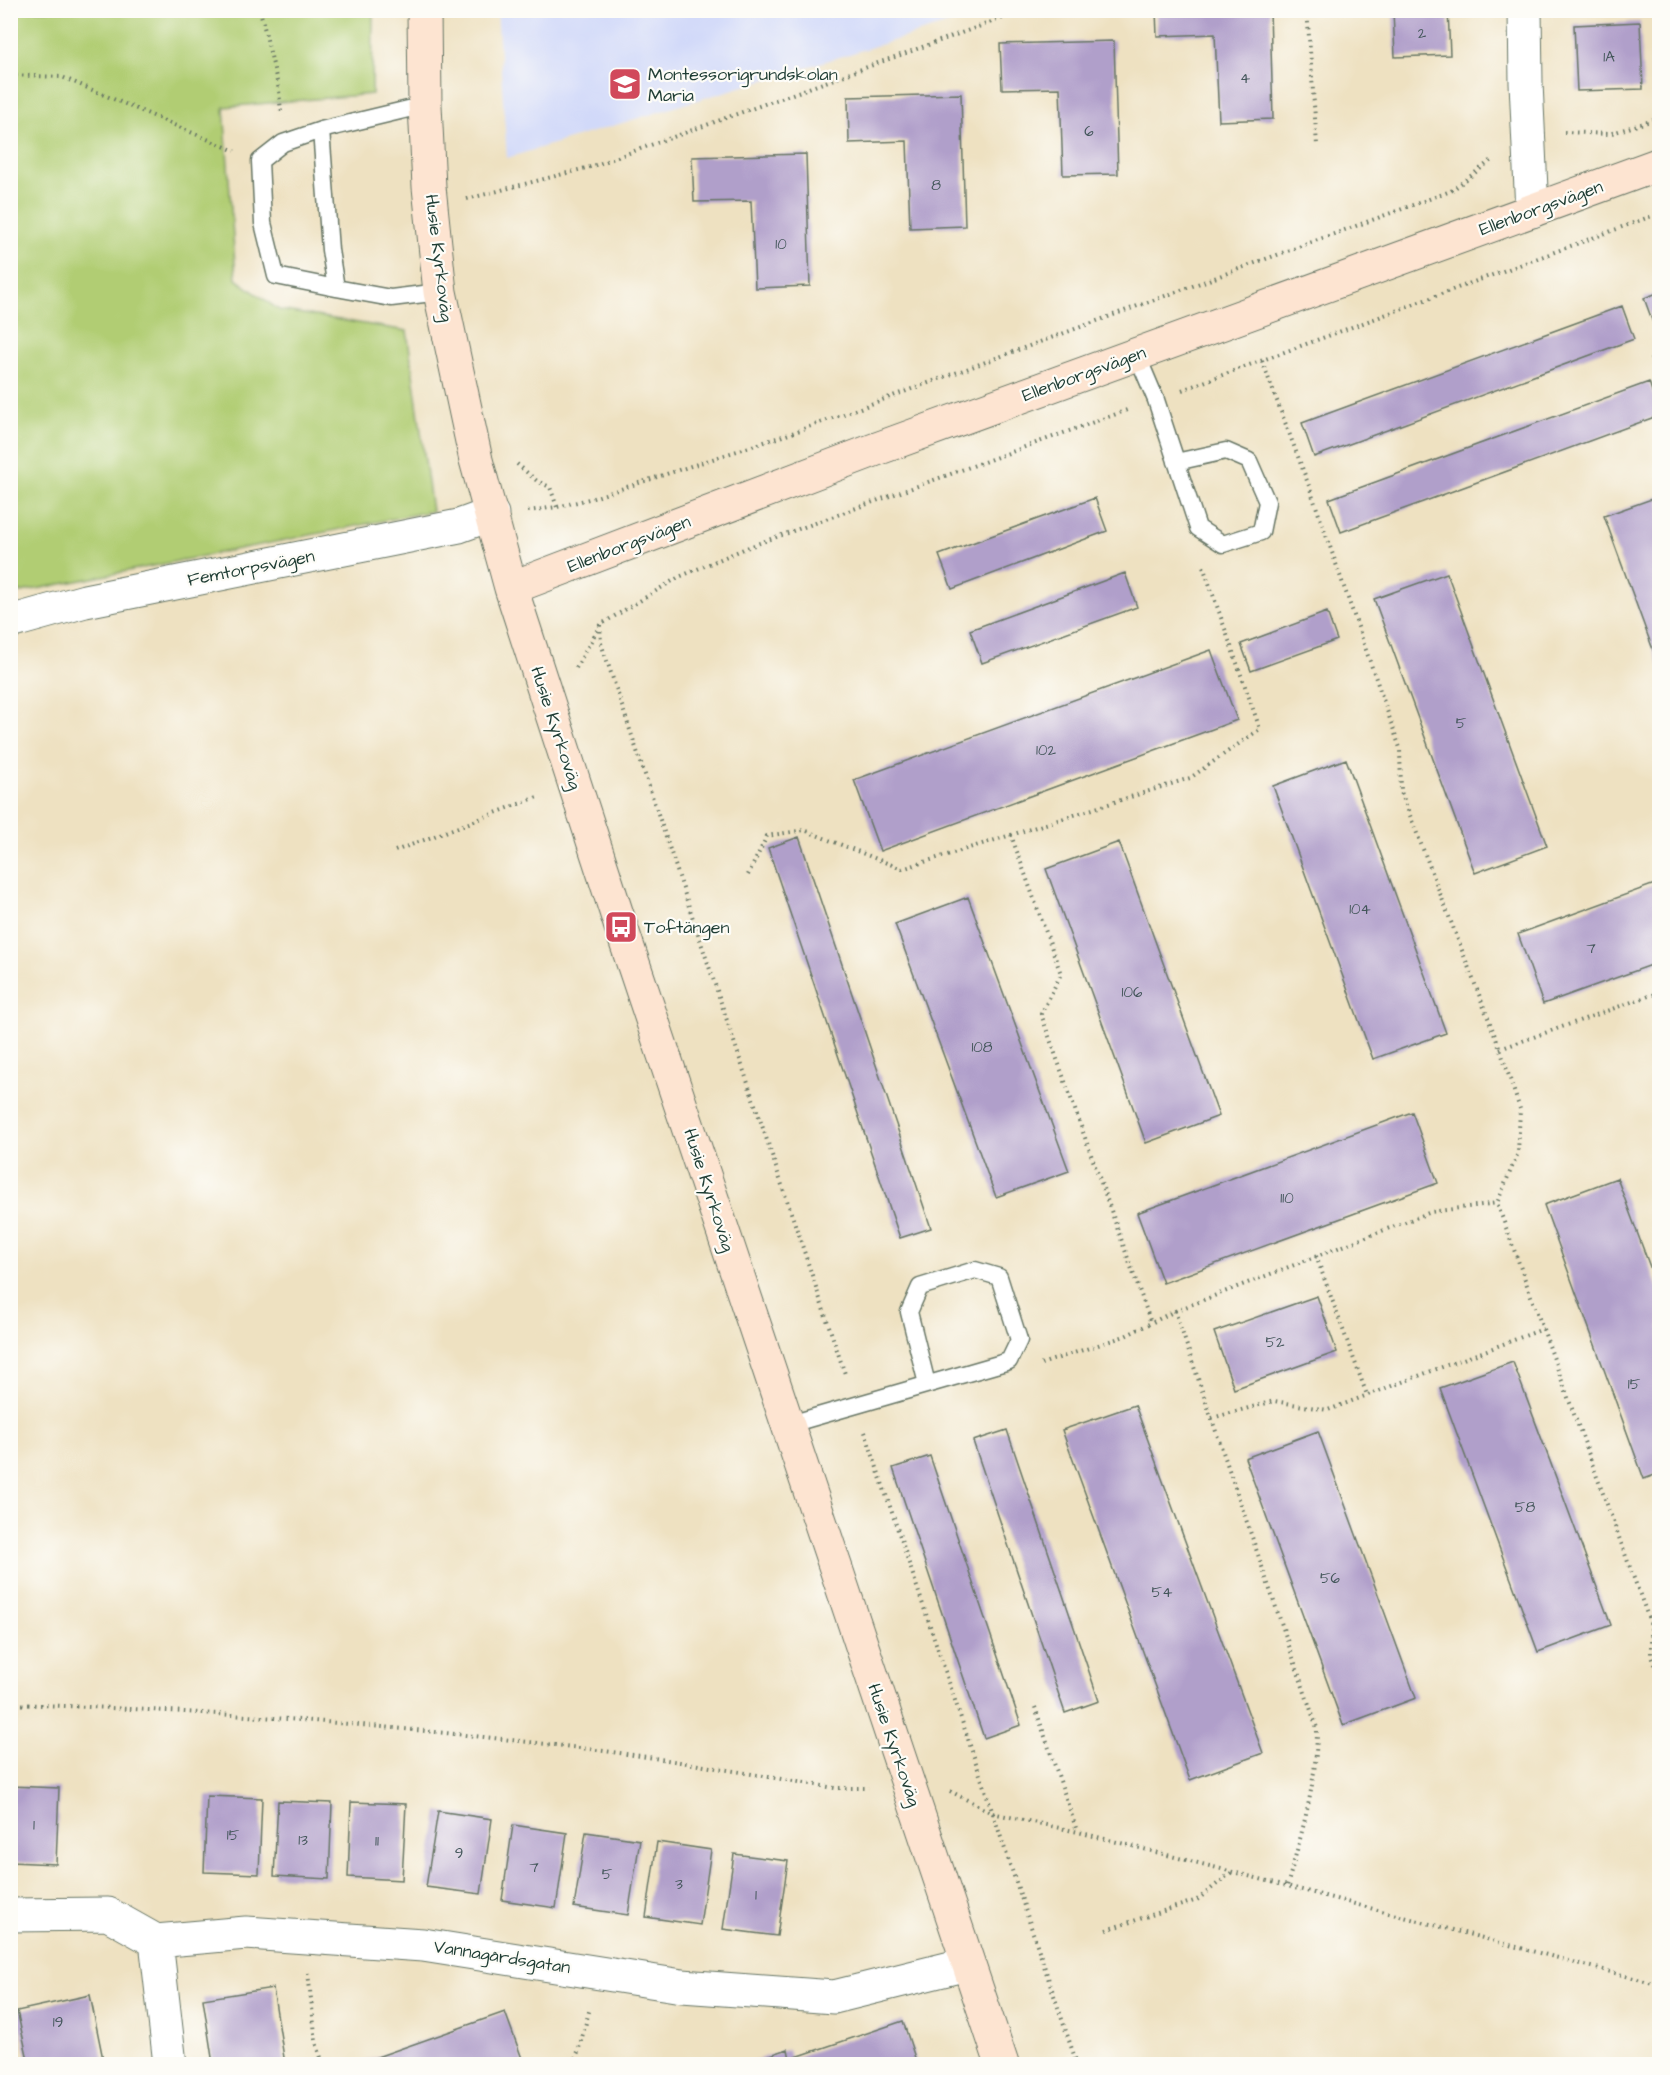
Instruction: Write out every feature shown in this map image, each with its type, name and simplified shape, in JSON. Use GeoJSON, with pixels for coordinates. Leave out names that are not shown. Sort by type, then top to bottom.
{"type":"FeatureCollection","features":[{"type":"Feature","properties":{"kind":"street","name":"Husie Kyrkoväg"},"geometry":{"type":"LineString","coordinates":[[424,10],[429,187],[440,292],[476,460],[511,588],[787,1425],[1002,2064]]}},
{"type":"Feature","properties":{"kind":"street"},"geometry":{"type":"LineString","coordinates":[[1525,10],[1532,211]]}},
{"type":"Feature","properties":{"kind":"street","name":"Ellenborgsvägen"},"geometry":{"type":"LineString","coordinates":[[511,588],[874,450],[1659,164]]}},
{"type":"Feature","properties":{"kind":"street","name":"Femtorpsvägen"},"geometry":{"type":"LineString","coordinates":[[10,622],[85,601],[459,526],[492,514]]}},
{"type":"Feature","properties":{"kind":"street"},"geometry":{"type":"LineString","coordinates":[[10,1915],[108,1914],[156,1941],[170,2064]]}},
{"type":"Feature","properties":{"kind":"street","name":"Vannagårdsgatan"},"geometry":{"type":"LineString","coordinates":[[156,1941],[246,1933],[423,1945],[682,1986],[834,1997],[968,1964]]}},
{"type":"Feature","properties":{"kind":"lane"},"geometry":{"type":"LineString","coordinates":[[425,105],[321,130],[283,143],[261,161],[263,223],[276,276],[391,298],[440,292]]}},
{"type":"Feature","properties":{"kind":"lane"},"geometry":{"type":"LineString","coordinates":[[321,130],[330,250],[336,288]]}},
{"type":"Feature","properties":{"kind":"lane"},"geometry":{"type":"LineString","coordinates":[[1137,355],[1156,400],[1176,462],[1198,528],[1223,544],[1261,532],[1267,502],[1250,461],[1226,452],[1176,462]]}},
{"type":"Feature","properties":{"kind":"lane"},"geometry":{"type":"LineString","coordinates":[[787,1425],[1009,1361],[1019,1340],[999,1277],[975,1270],[920,1287],[909,1312],[927,1384]]}},
{"type":"Feature","properties":{"kind":"path"},"geometry":{"type":"LineString","coordinates":[[260,10],[279,90],[283,143]]}},
{"type":"Feature","properties":{"kind":"path"},"geometry":{"type":"LineString","coordinates":[[464,189],[464,200],[590,167],[1025,10]]}},
{"type":"Feature","properties":{"kind":"path"},"geometry":{"type":"LineString","coordinates":[[1307,10],[1317,146]]}},
{"type":"Feature","properties":{"kind":"path"},"geometry":{"type":"LineString","coordinates":[[10,75],[62,77],[261,161]]}},
{"type":"Feature","properties":{"kind":"path"},"geometry":{"type":"LineString","coordinates":[[492,514],[557,507],[593,498],[792,432],[1451,191],[1490,160],[1529,144],[1568,130],[1609,134],[1659,118]]}},
{"type":"Feature","properties":{"kind":"path"},"geometry":{"type":"LineString","coordinates":[[1651,358],[1659,383]]}},
{"type":"Feature","properties":{"kind":"path"},"geometry":{"type":"LineString","coordinates":[[1262,361],[1309,486],[1400,748],[1401,792],[1500,1049],[1520,1109],[1518,1153],[1497,1203],[1651,1625],[1651,1656],[1659,1681]]}},
{"type":"Feature","properties":{"kind":"path"},"geometry":{"type":"LineString","coordinates":[[513,459],[537,481],[550,487],[557,507]]}},
{"type":"Feature","properties":{"kind":"path"},"geometry":{"type":"LineString","coordinates":[[748,875],[767,836],[804,830],[902,869],[1190,778],[1260,729],[1203,569],[1198,528]]}},
{"type":"Feature","properties":{"kind":"path"},"geometry":{"type":"LineString","coordinates":[[576,669],[600,625],[601,643],[1077,2064]]}},
{"type":"Feature","properties":{"kind":"path"},"geometry":{"type":"LineString","coordinates":[[394,851],[574,783]]}},
{"type":"Feature","properties":{"kind":"path"},"geometry":{"type":"LineString","coordinates":[[1011,835],[1061,974],[1041,1014],[1151,1323]]}},
{"type":"Feature","properties":{"kind":"path"},"geometry":{"type":"LineString","coordinates":[[1500,1049],[1659,992]]}},
{"type":"Feature","properties":{"kind":"path"},"geometry":{"type":"LineString","coordinates":[[1009,1361],[1029,1368],[1125,1336],[1175,1311],[1431,1212],[1497,1203]]}},
{"type":"Feature","properties":{"kind":"path"},"geometry":{"type":"LineString","coordinates":[[1316,1256],[1367,1395]]}},
{"type":"Feature","properties":{"kind":"path"},"geometry":{"type":"LineString","coordinates":[[1175,1311],[1317,1728],[1317,1756],[1308,1810],[1287,1886]]}},
{"type":"Feature","properties":{"kind":"path"},"geometry":{"type":"LineString","coordinates":[[1212,1418],[1274,1401],[1328,1410],[1543,1329]]}},
{"type":"Feature","properties":{"kind":"path"},"geometry":{"type":"LineString","coordinates":[[1651,1625],[1659,1624]]}},
{"type":"Feature","properties":{"kind":"path"},"geometry":{"type":"LineString","coordinates":[[10,1704],[344,1723],[582,1748],[835,1788]]}},
{"type":"Feature","properties":{"kind":"path"},"geometry":{"type":"LineString","coordinates":[[1035,1707],[1078,1832]]}},
{"type":"Feature","properties":{"kind":"path"},"geometry":{"type":"LineString","coordinates":[[940,1785],[992,1814],[1078,1832],[1659,1985]]}},
{"type":"Feature","properties":{"kind":"path"},"geometry":{"type":"LineString","coordinates":[[1106,1930],[1197,1900],[1233,1872]]}},
{"type":"Feature","properties":{"kind":"path"},"geometry":{"type":"LineString","coordinates":[[304,1937],[316,2042],[323,2064]]}},
{"type":"Feature","properties":{"kind":"path"},"geometry":{"type":"LineString","coordinates":[[572,2064],[578,2052],[600,1973]]}},
{"type":"Feature","properties":{"kind":"shaded area","name":"Montessorigrundskolan Maria"},"geometry":{"type":"Polygon","coordinates":[[[497,10],[991,10],[991,11],[507,158],[497,10]]]}},
{"type":"Feature","properties":{"kind":"green space"},"geometry":{"type":"Polygon","coordinates":[[[11,10],[373,11],[372,94],[224,107],[236,279],[279,310],[407,331],[432,511],[11,594],[11,10]]]}},
{"type":"Feature","properties":{"kind":"building"},"geometry":{"type":"Polygon","coordinates":[[[1156,10],[1270,10],[1273,119],[1219,121],[1215,34],[1157,36],[1156,10]]]}},
{"type":"Feature","properties":{"kind":"building"},"geometry":{"type":"Polygon","coordinates":[[[1393,10],[1448,10],[1450,55],[1395,57],[1393,10]]]}},
{"type":"Feature","properties":{"kind":"building"},"geometry":{"type":"Polygon","coordinates":[[[1640,22],[1643,89],[1577,91],[1574,25],[1640,22]]]}},
{"type":"Feature","properties":{"kind":"building"},"geometry":{"type":"Polygon","coordinates":[[[1114,41],[1118,174],[1063,175],[1060,88],[1002,89],[1000,44],[1114,41]]]}},
{"type":"Feature","properties":{"kind":"building"},"geometry":{"type":"Polygon","coordinates":[[[961,94],[965,226],[910,228],[907,141],[849,143],[848,97],[961,94]]]}},
{"type":"Feature","properties":{"kind":"building"},"geometry":{"type":"Polygon","coordinates":[[[806,154],[810,286],[755,288],[751,201],[694,202],[692,157],[806,154]]]}},
{"type":"Feature","properties":{"kind":"building"},"geometry":{"type":"Polygon","coordinates":[[[1660,292],[1660,330],[1656,331],[1644,298],[1660,292]]]}},
{"type":"Feature","properties":{"kind":"building"},"geometry":{"type":"Polygon","coordinates":[[[1622,306],[1634,339],[1314,457],[1302,423],[1622,306]]]}},
{"type":"Feature","properties":{"kind":"building"},"geometry":{"type":"Polygon","coordinates":[[[1649,382],[1660,415],[1341,532],[1329,499],[1649,382]]]}},
{"type":"Feature","properties":{"kind":"building"},"geometry":{"type":"Polygon","coordinates":[[[1660,496],[1660,666],[1659,666],[1604,516],[1660,496]]]}},
{"type":"Feature","properties":{"kind":"building"},"geometry":{"type":"Polygon","coordinates":[[[1095,498],[1107,531],[952,589],[939,555],[1095,498]]]}},
{"type":"Feature","properties":{"kind":"building"},"geometry":{"type":"Polygon","coordinates":[[[1125,573],[1137,607],[982,663],[970,630],[1125,573]]]}},
{"type":"Feature","properties":{"kind":"building"},"geometry":{"type":"Polygon","coordinates":[[[1447,573],[1547,846],[1475,873],[1374,599],[1447,573]]]}},
{"type":"Feature","properties":{"kind":"building"},"geometry":{"type":"Polygon","coordinates":[[[1327,612],[1337,640],[1251,671],[1241,644],[1327,612]]]}},
{"type":"Feature","properties":{"kind":"building"},"geometry":{"type":"Polygon","coordinates":[[[1211,650],[1237,720],[880,851],[854,780],[1211,650]]]}},
{"type":"Feature","properties":{"kind":"building"},"geometry":{"type":"Polygon","coordinates":[[[1346,759],[1446,1033],[1373,1059],[1273,786],[1346,759]]]}},
{"type":"Feature","properties":{"kind":"building"},"geometry":{"type":"Polygon","coordinates":[[[799,837],[931,1228],[900,1238],[768,848],[799,837]]]}},
{"type":"Feature","properties":{"kind":"building"},"geometry":{"type":"Polygon","coordinates":[[[1119,842],[1219,1116],[1146,1143],[1046,869],[1119,842]]]}},
{"type":"Feature","properties":{"kind":"building"},"geometry":{"type":"Polygon","coordinates":[[[1660,882],[1660,962],[1543,1004],[1518,934],[1660,882]]]}},
{"type":"Feature","properties":{"kind":"building"},"geometry":{"type":"Polygon","coordinates":[[[968,897],[1069,1171],[996,1197],[895,924],[968,897]]]}},
{"type":"Feature","properties":{"kind":"building"},"geometry":{"type":"Polygon","coordinates":[[[1412,1112],[1438,1183],[1163,1283],[1137,1213],[1412,1112]]]}},
{"type":"Feature","properties":{"kind":"building"},"geometry":{"type":"Polygon","coordinates":[[[1617,1178],[1660,1294],[1660,1473],[1644,1479],[1544,1205],[1617,1178]]]}},
{"type":"Feature","properties":{"kind":"building"},"geometry":{"type":"Polygon","coordinates":[[[1317,1296],[1337,1352],[1234,1389],[1214,1332],[1317,1296]]]}},
{"type":"Feature","properties":{"kind":"building"},"geometry":{"type":"Polygon","coordinates":[[[1513,1362],[1611,1625],[1538,1652],[1440,1388],[1513,1362]]]}},
{"type":"Feature","properties":{"kind":"building"},"geometry":{"type":"Polygon","coordinates":[[[1135,1405],[1263,1753],[1190,1780],[1062,1430],[1135,1405]]]}},
{"type":"Feature","properties":{"kind":"building"},"geometry":{"type":"Polygon","coordinates":[[[1007,1430],[1099,1701],[1065,1713],[973,1441],[1007,1430]]]}},
{"type":"Feature","properties":{"kind":"building"},"geometry":{"type":"Polygon","coordinates":[[[1318,1431],[1416,1698],[1343,1725],[1245,1458],[1318,1431]]]}},
{"type":"Feature","properties":{"kind":"building"},"geometry":{"type":"Polygon","coordinates":[[[930,1456],[1021,1725],[984,1738],[893,1468],[930,1456]]]}},
{"type":"Feature","properties":{"kind":"building"},"geometry":{"type":"Polygon","coordinates":[[[10,1786],[59,1788],[56,1864],[10,1862],[10,1786]]]}},
{"type":"Feature","properties":{"kind":"building"},"geometry":{"type":"Polygon","coordinates":[[[207,1796],[262,1798],[259,1874],[204,1872],[207,1796]]]}},
{"type":"Feature","properties":{"kind":"building"},"geometry":{"type":"Polygon","coordinates":[[[278,1801],[332,1803],[329,1879],[274,1876],[278,1801]]]}},
{"type":"Feature","properties":{"kind":"building"},"geometry":{"type":"Polygon","coordinates":[[[351,1802],[406,1804],[402,1880],[348,1877],[351,1802]]]}},
{"type":"Feature","properties":{"kind":"building"},"geometry":{"type":"Polygon","coordinates":[[[438,1811],[492,1819],[481,1894],[426,1887],[438,1811]]]}},
{"type":"Feature","properties":{"kind":"building"},"geometry":{"type":"Polygon","coordinates":[[[513,1825],[567,1833],[556,1908],[502,1900],[513,1825]]]}},
{"type":"Feature","properties":{"kind":"building"},"geometry":{"type":"Polygon","coordinates":[[[586,1832],[640,1840],[628,1915],[574,1907],[586,1832]]]}},
{"type":"Feature","properties":{"kind":"building"},"geometry":{"type":"Polygon","coordinates":[[[657,1842],[711,1850],[700,1925],[646,1917],[657,1842]]]}},
{"type":"Feature","properties":{"kind":"building"},"geometry":{"type":"Polygon","coordinates":[[[734,1854],[788,1861],[777,1936],[723,1929],[734,1854]]]}},
{"type":"Feature","properties":{"kind":"building"},"geometry":{"type":"Polygon","coordinates":[[[273,1988],[285,2064],[213,2064],[203,1999],[273,1988]]]}},
{"type":"Feature","properties":{"kind":"building"},"geometry":{"type":"Polygon","coordinates":[[[90,1995],[104,2064],[29,2064],[17,2011],[90,1995]]]}},
{"type":"Feature","properties":{"kind":"building"},"geometry":{"type":"Polygon","coordinates":[[[505,2012],[524,2064],[357,2064],[505,2012]]]}},
{"type":"Feature","properties":{"kind":"building"},"geometry":{"type":"Polygon","coordinates":[[[903,2021],[917,2064],[744,2064],[788,2049],[790,2059],[903,2021]]]}},
{"type":"Feature","properties":{"kind":"place","name":"Montessorigrundskolan Maria"},"geometry":{"type":"Point","coordinates":[625,84]}},
{"type":"Feature","properties":{"kind":"place","name":"Toftängen"},"geometry":{"type":"Point","coordinates":[621,927]}}]}
